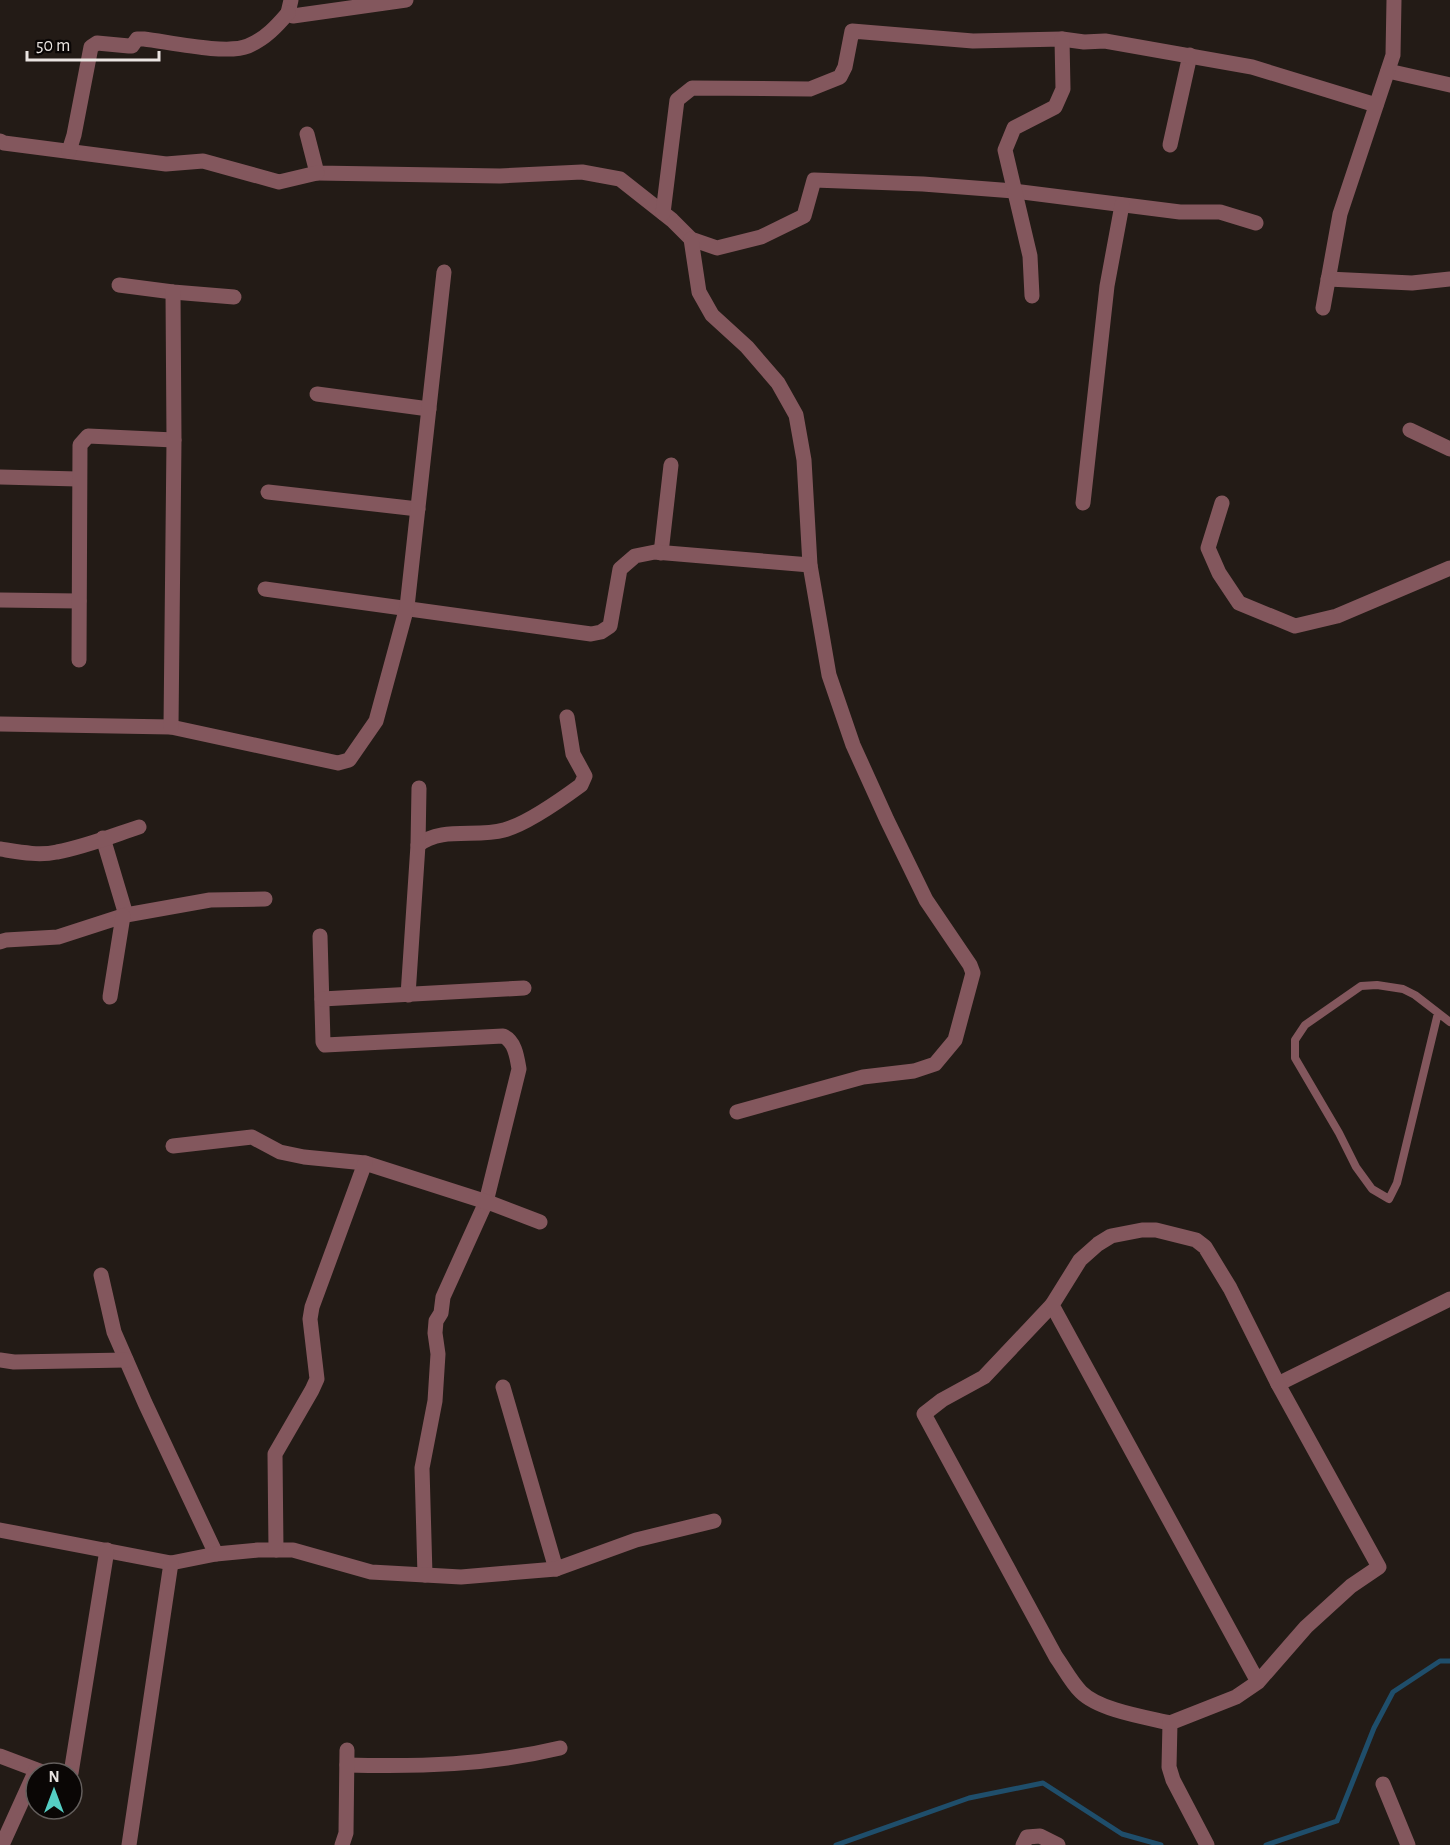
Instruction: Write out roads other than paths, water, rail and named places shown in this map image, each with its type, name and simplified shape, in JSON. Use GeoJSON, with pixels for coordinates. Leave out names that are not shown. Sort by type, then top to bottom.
{"type":"FeatureCollection","features":[{"type":"Feature","properties":{"kind":"street"},"geometry":{"type":"LineString","coordinates":[[290,6],[293,16],[406,0]]}},
{"type":"Feature","properties":{"kind":"street"},"geometry":{"type":"LineString","coordinates":[[1323,308],[1340,214],[1393,55],[1394,0]]}},
{"type":"Feature","properties":{"kind":"street"},"geometry":{"type":"LineString","coordinates":[[69,151],[91,47],[97,44],[129,46],[137,39],[212,48],[248,46],[271,32],[290,6]]}},
{"type":"Feature","properties":{"kind":"street"},"geometry":{"type":"LineString","coordinates":[[663,213],[677,100],[692,88],[810,89],[840,77],[845,67],[852,31],[973,40],[1062,39],[1084,42],[1105,40],[1252,67],[1376,105]]}},
{"type":"Feature","properties":{"kind":"street"},"geometry":{"type":"LineString","coordinates":[[1032,296],[1030,256],[1005,150],[1014,128],[1055,107],[1063,89],[1062,39]]}},
{"type":"Feature","properties":{"kind":"street"},"geometry":{"type":"LineString","coordinates":[[1170,145],[1190,55]]}},
{"type":"Feature","properties":{"kind":"street"},"geometry":{"type":"LineString","coordinates":[[1388,71],[1450,85]]}},
{"type":"Feature","properties":{"kind":"street"},"geometry":{"type":"LineString","coordinates":[[307,135],[317,173]]}},
{"type":"Feature","properties":{"kind":"street"},"geometry":{"type":"LineString","coordinates":[[0,141],[166,164],[203,161],[279,182],[317,173],[500,176],[582,172],[620,179],[663,213],[690,239],[717,248],[761,237],[804,216],[814,180],[923,184],[1014,191],[1180,212],[1220,212],[1256,223]]}},
{"type":"Feature","properties":{"kind":"street"},"geometry":{"type":"LineString","coordinates":[[1083,503],[1107,286],[1122,205]]}},
{"type":"Feature","properties":{"kind":"street"},"geometry":{"type":"LineString","coordinates":[[690,239],[699,292],[712,315],[755,356],[778,383],[796,415],[804,460],[810,565],[830,675],[853,746],[926,900],[970,965],[973,974],[955,1040],[935,1064],[914,1071],[863,1077],[737,1112]]}},
{"type":"Feature","properties":{"kind":"street"},"geometry":{"type":"LineString","coordinates":[[0,724],[171,727],[338,763],[349,760],[376,722],[407,607],[444,272]]}},
{"type":"Feature","properties":{"kind":"street"},"geometry":{"type":"LineString","coordinates":[[1328,279],[1412,283],[1450,279]]}},
{"type":"Feature","properties":{"kind":"street"},"geometry":{"type":"LineString","coordinates":[[119,285],[234,297]]}},
{"type":"Feature","properties":{"kind":"street"},"geometry":{"type":"LineString","coordinates":[[171,727],[173,292]]}},
{"type":"Feature","properties":{"kind":"street"},"geometry":{"type":"LineString","coordinates":[[317,394],[429,409]]}},
{"type":"Feature","properties":{"kind":"street"},"geometry":{"type":"LineString","coordinates":[[1410,430],[1450,449]]}},
{"type":"Feature","properties":{"kind":"street"},"geometry":{"type":"LineString","coordinates":[[79,660],[78,479],[80,445],[87,436],[174,440]]}},
{"type":"Feature","properties":{"kind":"street"},"geometry":{"type":"LineString","coordinates":[[661,553],[671,465]]}},
{"type":"Feature","properties":{"kind":"street"},"geometry":{"type":"LineString","coordinates":[[0,477],[78,479]]}},
{"type":"Feature","properties":{"kind":"street"},"geometry":{"type":"LineString","coordinates":[[268,492],[418,509]]}},
{"type":"Feature","properties":{"kind":"street"},"geometry":{"type":"LineString","coordinates":[[1222,503],[1208,548],[1219,573],[1239,603],[1295,626],[1337,616],[1450,568]]}},
{"type":"Feature","properties":{"kind":"street"},"geometry":{"type":"LineString","coordinates":[[265,589],[591,634],[601,632],[610,626],[620,570],[635,556],[661,553],[810,565]]}},
{"type":"Feature","properties":{"kind":"street"},"geometry":{"type":"LineString","coordinates":[[0,600],[79,601]]}},
{"type":"Feature","properties":{"kind":"street"},"geometry":{"type":"LineString","coordinates":[[418,845],[427,838],[441,834],[489,833],[506,830],[581,785],[585,776],[573,754],[567,717]]}},
{"type":"Feature","properties":{"kind":"street"},"geometry":{"type":"LineString","coordinates":[[408,994],[418,845],[419,788]]}},
{"type":"Feature","properties":{"kind":"street"},"geometry":{"type":"LineString","coordinates":[[0,849],[27,854],[56,853],[139,827]]}},
{"type":"Feature","properties":{"kind":"street"},"geometry":{"type":"LineString","coordinates":[[104,838],[124,915],[110,998]]}},
{"type":"Feature","properties":{"kind":"street"},"geometry":{"type":"LineString","coordinates":[[0,942],[58,937],[124,915],[210,900],[266,899]]}},
{"type":"Feature","properties":{"kind":"street"},"geometry":{"type":"LineString","coordinates":[[320,936],[323,1042],[325,1046],[503,1036],[509,1039],[519,1069],[486,1202],[443,1297],[441,1313],[436,1321],[438,1354],[435,1401],[422,1468],[424,1575]]}},
{"type":"Feature","properties":{"kind":"street"},"geometry":{"type":"LineString","coordinates":[[322,999],[524,988]]}},
{"type":"Feature","properties":{"kind":"street"},"geometry":{"type":"LineString","coordinates":[[173,1146],[252,1137],[280,1152],[304,1157],[365,1163],[540,1222]]}},
{"type":"Feature","properties":{"kind":"street"},"geometry":{"type":"LineString","coordinates":[[276,1550],[275,1454],[317,1379],[310,1319],[312,1307],[365,1163]]}},
{"type":"Feature","properties":{"kind":"street"},"geometry":{"type":"LineString","coordinates":[[1142,1230],[1155,1230],[1196,1240],[1204,1247],[1230,1288],[1278,1384],[1379,1567],[1351,1586],[1305,1628],[1258,1682],[1236,1697],[1170,1724],[1102,1706],[1089,1699],[1080,1691],[1056,1657],[924,1414],[942,1400],[984,1377],[1052,1305],[1080,1260],[1098,1244],[1111,1236],[1142,1230]]}},
{"type":"Feature","properties":{"kind":"street"},"geometry":{"type":"LineString","coordinates":[[101,1275],[114,1332],[216,1554]]}},
{"type":"Feature","properties":{"kind":"street"},"geometry":{"type":"LineString","coordinates":[[1278,1384],[1450,1299]]}},
{"type":"Feature","properties":{"kind":"street"},"geometry":{"type":"LineString","coordinates":[[1052,1305],[1258,1682]]}},
{"type":"Feature","properties":{"kind":"street"},"geometry":{"type":"LineString","coordinates":[[0,1360],[14,1362],[126,1360]]}},
{"type":"Feature","properties":{"kind":"street"},"geometry":{"type":"LineString","coordinates":[[503,1387],[556,1569]]}},
{"type":"Feature","properties":{"kind":"street"},"geometry":{"type":"LineString","coordinates":[[0,1530],[171,1563],[216,1554],[293,1550],[371,1572],[461,1577],[556,1569],[636,1540],[714,1521]]}},
{"type":"Feature","properties":{"kind":"street"},"geometry":{"type":"LineString","coordinates":[[73,1761],[107,1550]]}},
{"type":"Feature","properties":{"kind":"street"},"geometry":{"type":"LineString","coordinates":[[129,1845],[171,1563]]}},
{"type":"Feature","properties":{"kind":"street"},"geometry":{"type":"LineString","coordinates":[[1170,1724],[1169,1767],[1173,1780],[1204,1839]]}},
{"type":"Feature","properties":{"kind":"street"},"geometry":{"type":"LineString","coordinates":[[342,1845],[346,1833],[347,1758],[400,1767],[486,1761],[560,1748]]}},
{"type":"Feature","properties":{"kind":"street"},"geometry":{"type":"LineString","coordinates":[[0,1756],[24,1765]]}},
{"type":"Feature","properties":{"kind":"street"},"geometry":{"type":"LineString","coordinates":[[1383,1784],[1408,1845]]}},
{"type":"Feature","properties":{"kind":"street"},"geometry":{"type":"LineString","coordinates":[[2,1845],[24,1802]]}},
{"type":"Feature","properties":{"kind":"street"},"geometry":{"type":"LineString","coordinates":[[1023,1845],[1027,1837],[1040,1836],[1058,1845]]}},
{"type":"Feature","properties":{"kind":"lane"},"geometry":{"type":"LineString","coordinates":[[1438,1013],[1397,1183],[1389,1199],[1372,1189],[1356,1167],[1295,1058],[1295,1040],[1305,1025],[1361,986],[1377,985],[1403,989],[1415,994],[1450,1022]]}},
{"type":"Feature","properties":{"kind":"waterway"},"geometry":{"type":"LineString","coordinates":[[1266,1845],[1337,1821],[1374,1728],[1393,1692],[1440,1661],[1450,1661]]}},
{"type":"Feature","properties":{"kind":"waterway"},"geometry":{"type":"LineString","coordinates":[[836,1845],[969,1798],[1043,1783],[1122,1834],[1161,1845]]}}]}
